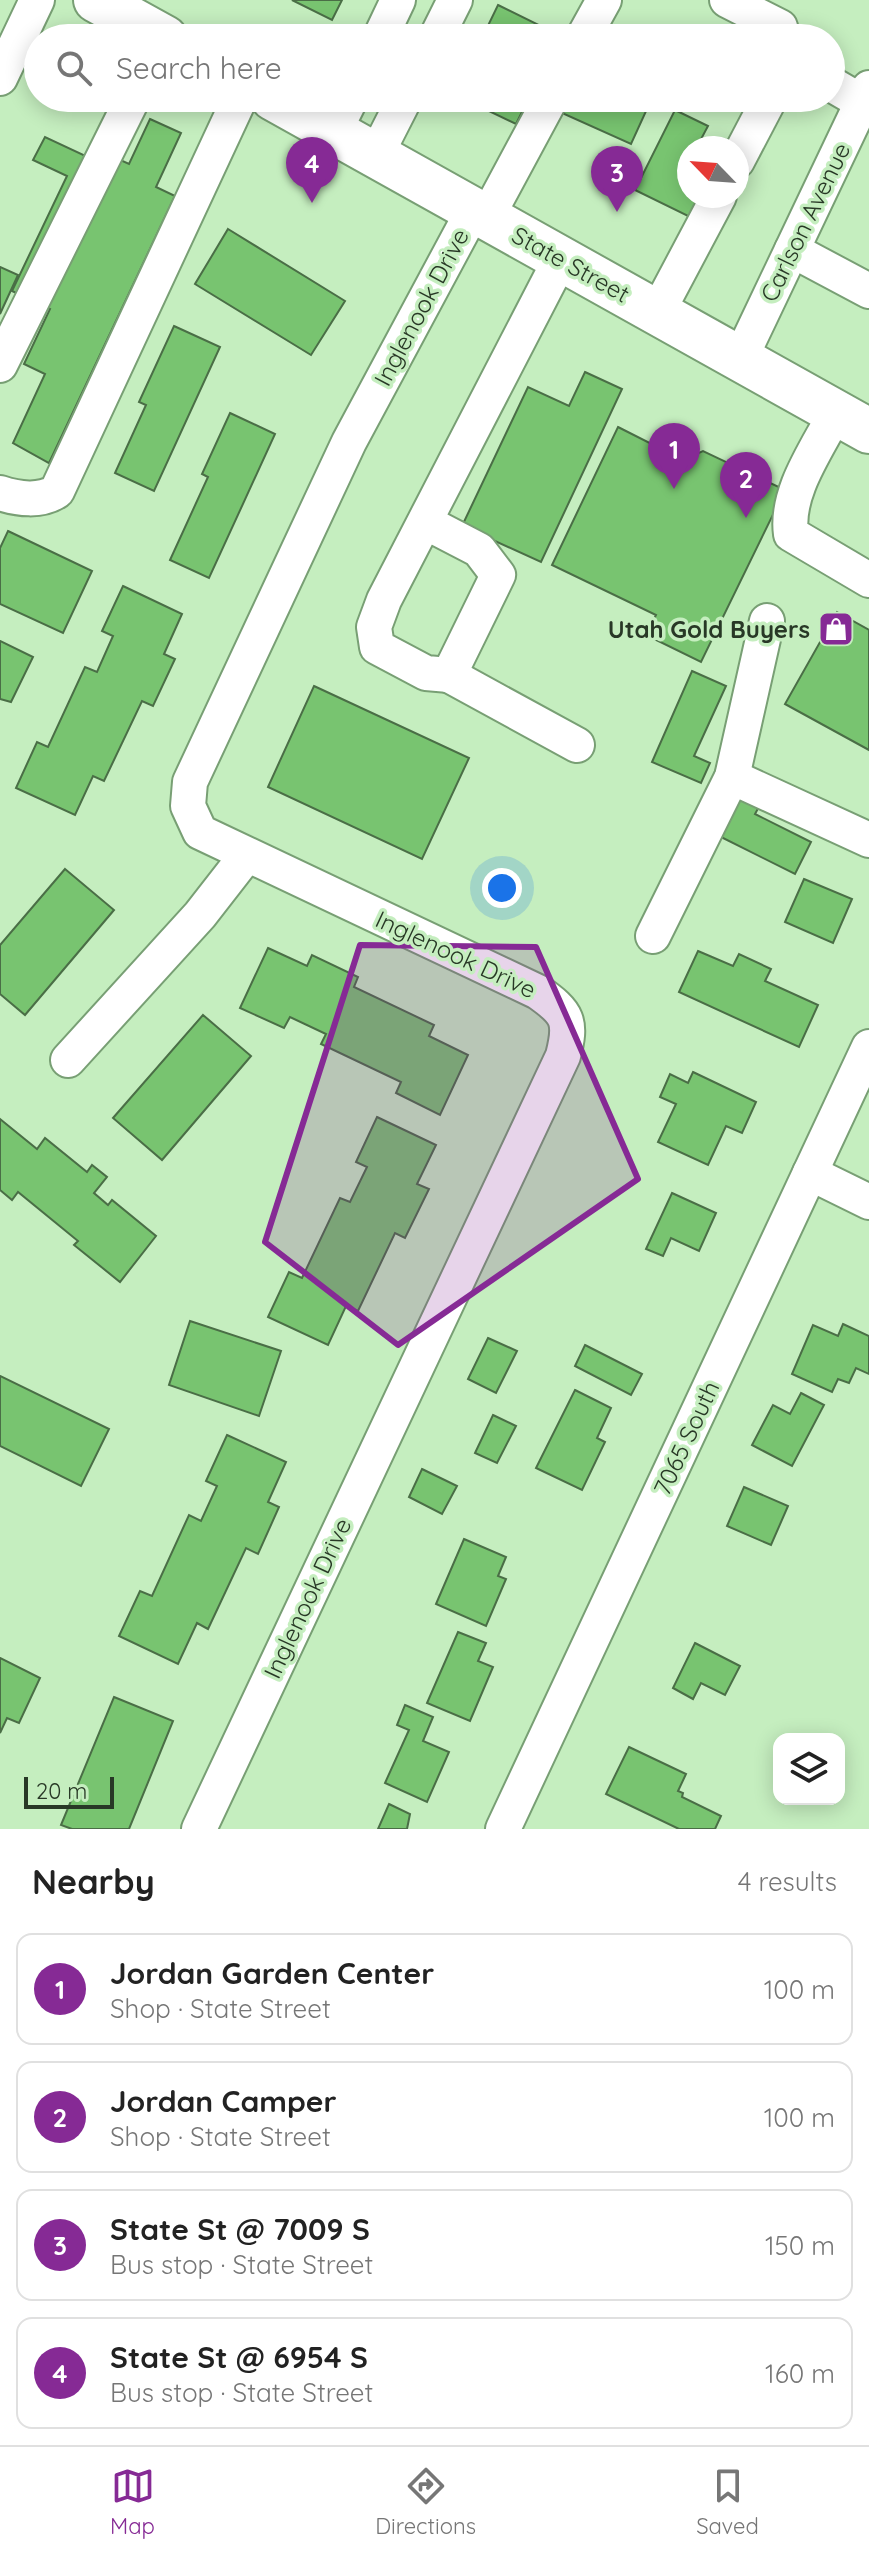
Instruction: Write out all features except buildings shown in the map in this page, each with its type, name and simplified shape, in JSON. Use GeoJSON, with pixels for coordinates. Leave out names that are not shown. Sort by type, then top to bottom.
{"type":"FeatureCollection","features":[{"type":"Feature","properties":{"kind":"main road"},"geometry":{"type":"LineString","coordinates":[[107,3],[142,24]]}},
{"type":"Feature","properties":{"kind":"main road","name":"State Street"},"geometry":{"type":"LineString","coordinates":[[342,115],[376,155],[853,421]]}},
{"type":"Feature","properties":{"kind":"street"},"geometry":{"type":"LineString","coordinates":[[26,24],[37,0]]}},
{"type":"Feature","properties":{"kind":"street"},"geometry":{"type":"LineString","coordinates":[[387,24],[398,0]]}},
{"type":"Feature","properties":{"kind":"street"},"geometry":{"type":"LineString","coordinates":[[443,24],[455,0]]}},
{"type":"Feature","properties":{"kind":"street"},"geometry":{"type":"LineString","coordinates":[[591,24],[604,0]]}},
{"type":"Feature","properties":{"kind":"street"},"geometry":{"type":"LineString","coordinates":[[727,0],[774,24]]}},
{"type":"Feature","properties":{"kind":"street"},"geometry":{"type":"LineString","coordinates":[[0,78],[24,27]]}},
{"type":"Feature","properties":{"kind":"street"},"geometry":{"type":"LineString","coordinates":[[845,88],[866,95]]}},
{"type":"Feature","properties":{"kind":"street","name":"Carlson Avenue"},"geometry":{"type":"LineString","coordinates":[[741,357],[866,95]]}},
{"type":"Feature","properties":{"kind":"street"},"geometry":{"type":"LineString","coordinates":[[0,365],[126,112]]}},
{"type":"Feature","properties":{"kind":"street"},"geometry":{"type":"LineString","coordinates":[[0,493],[29,498],[48,497],[57,491],[233,112]]}},
{"type":"Feature","properties":{"kind":"street"},"geometry":{"type":"LineString","coordinates":[[376,155],[398,112]]}},
{"type":"Feature","properties":{"kind":"street","name":"Inglenook Drive"},"geometry":{"type":"LineString","coordinates":[[199,1829],[563,1056],[568,1020],[557,1005],[538,992],[200,832],[188,806],[190,782],[349,442],[480,213],[542,112]]}},
{"type":"Feature","properties":{"kind":"street"},"geometry":{"type":"LineString","coordinates":[[749,138],[763,112]]}},
{"type":"Feature","properties":{"kind":"street"},"geometry":{"type":"LineString","coordinates":[[658,311],[713,208]]}},
{"type":"Feature","properties":{"kind":"street"},"geometry":{"type":"LineString","coordinates":[[792,250],[869,291]]}},
{"type":"Feature","properties":{"kind":"street"},"geometry":{"type":"LineString","coordinates":[[561,258],[384,600],[374,627],[377,647],[426,673],[449,675],[577,745]]}},
{"type":"Feature","properties":{"kind":"street"},"geometry":{"type":"LineString","coordinates":[[853,421],[795,495],[789,517],[791,534],[869,580]]}},
{"type":"Feature","properties":{"kind":"street"},"geometry":{"type":"LineString","coordinates":[[425,522],[479,550],[498,575],[449,675]]}},
{"type":"Feature","properties":{"kind":"street"},"geometry":{"type":"LineString","coordinates":[[653,936],[732,777],[767,621]]}},
{"type":"Feature","properties":{"kind":"street"},"geometry":{"type":"LineString","coordinates":[[732,777],[869,840]]}},
{"type":"Feature","properties":{"kind":"street"},"geometry":{"type":"LineString","coordinates":[[68,1060],[200,915],[246,856]]}},
{"type":"Feature","properties":{"kind":"street","name":"7065 South"},"geometry":{"type":"LineString","coordinates":[[503,1829],[869,1047]]}},
{"type":"Feature","properties":{"kind":"street"},"geometry":{"type":"LineString","coordinates":[[810,1173],[869,1202]]}},
{"type":"Feature","properties":{"kind":"highlighted area"},"geometry":{"type":"Polygon","coordinates":[[[360,945],[536,947],[638,1179],[398,1345],[265,1242],[360,945]]]}},
{"type":"Feature","properties":{"kind":"place","name":"State St @ 6954 S"},"geometry":{"type":"Point","coordinates":[312,203]}},
{"type":"Feature","properties":{"kind":"place","name":"State St @ 7009 S"},"geometry":{"type":"Point","coordinates":[617,212]}},
{"type":"Feature","properties":{"kind":"place","name":"Jordan Garden Center"},"geometry":{"type":"Point","coordinates":[674,489]}},
{"type":"Feature","properties":{"kind":"place","name":"Jordan Camper"},"geometry":{"type":"Point","coordinates":[746,518]}},
{"type":"Feature","properties":{"kind":"place","name":"Utah Gold Buyers"},"geometry":{"type":"Point","coordinates":[836,629]}}]}
